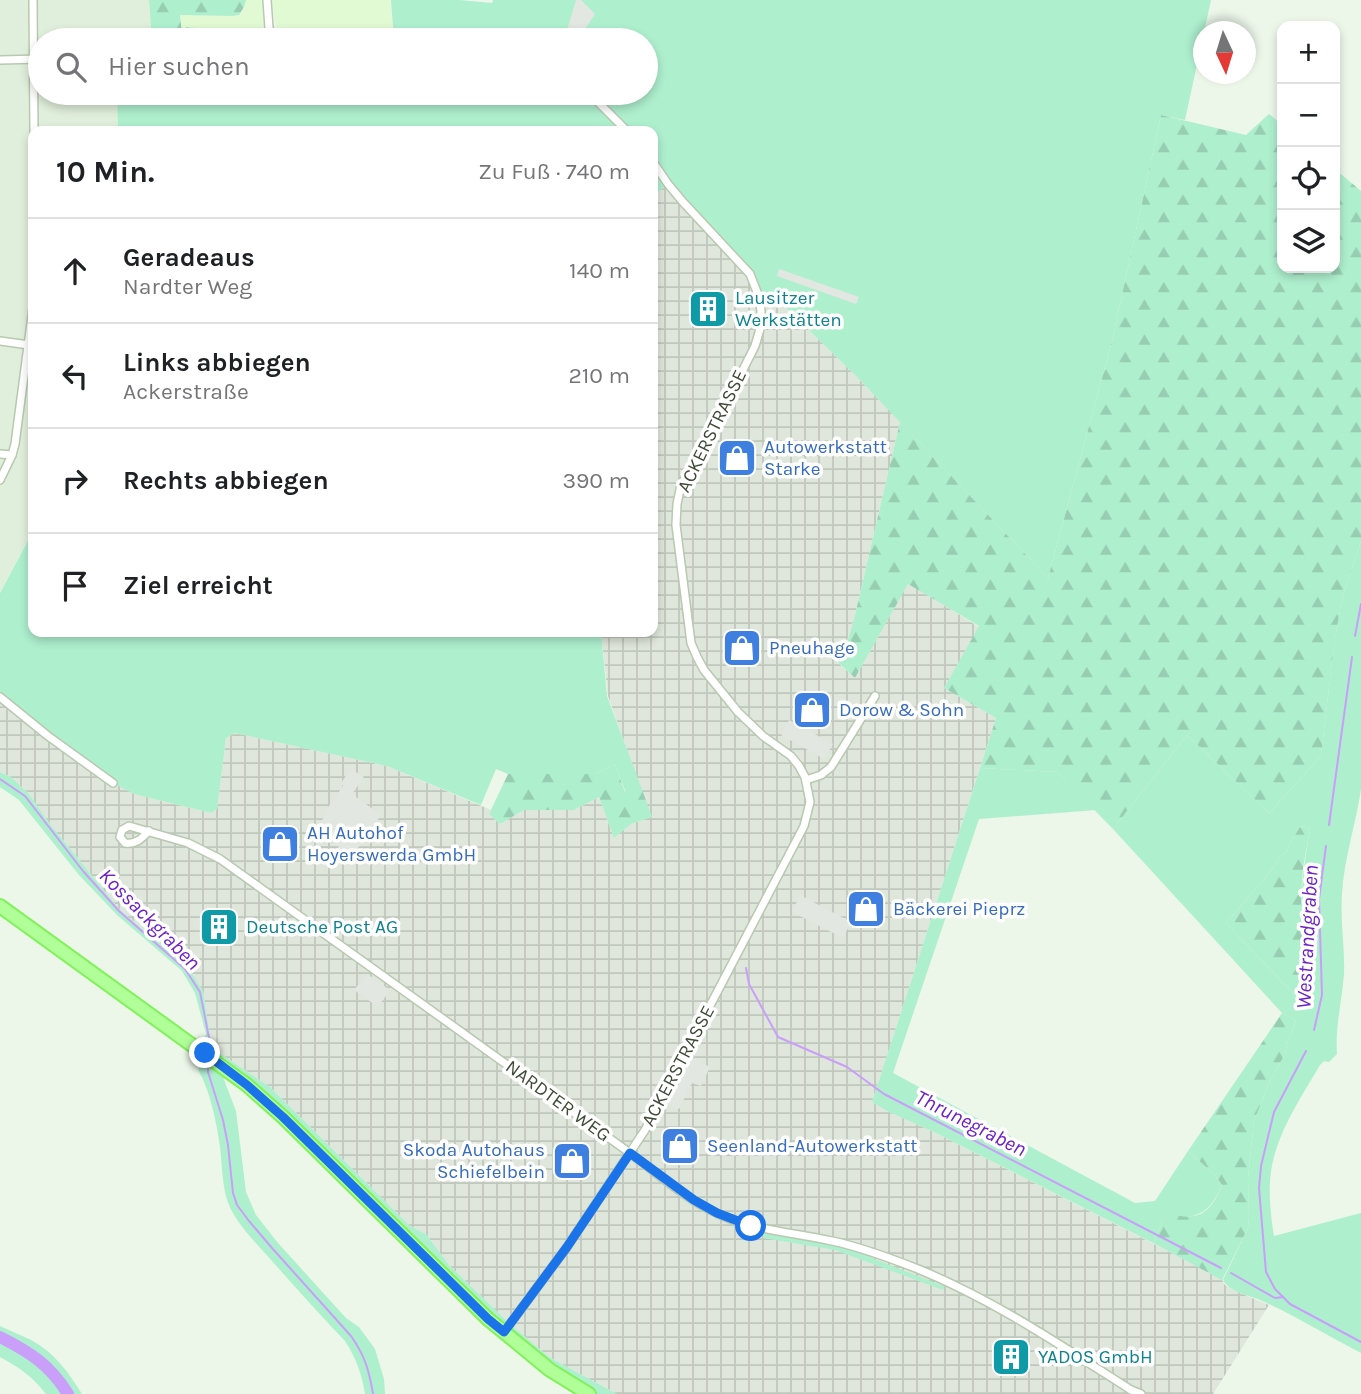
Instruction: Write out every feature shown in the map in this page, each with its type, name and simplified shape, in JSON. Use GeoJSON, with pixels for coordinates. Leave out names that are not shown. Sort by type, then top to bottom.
{"type":"FeatureCollection","features":[{"type":"Feature","properties":{"kind":"main road"},"geometry":{"type":"LineString","coordinates":[[0,906],[247,1085],[283,1117],[488,1319],[550,1370],[589,1394]]}},
{"type":"Feature","properties":{"kind":"street"},"geometry":{"type":"LineString","coordinates":[[33,0],[34,28]]}},
{"type":"Feature","properties":{"kind":"street"},"geometry":{"type":"LineString","coordinates":[[267,0],[270,28]]}},
{"type":"Feature","properties":{"kind":"street"},"geometry":{"type":"LineString","coordinates":[[0,60],[28,59]]}},
{"type":"Feature","properties":{"kind":"street"},"geometry":{"type":"LineString","coordinates":[[34,126],[35,105]]}},
{"type":"Feature","properties":{"kind":"street"},"geometry":{"type":"LineString","coordinates":[[601,105],[621,126]]}},
{"type":"Feature","properties":{"kind":"street","name":"ACKERSTRASSE"},"geometry":{"type":"LineString","coordinates":[[504,1332],[567,1247],[645,1130],[804,827],[810,802],[806,780],[791,755],[764,736],[738,712],[704,670],[691,643],[676,525],[681,485],[755,346],[761,312],[759,297],[750,274],[683,202],[658,169]]}},
{"type":"Feature","properties":{"kind":"street"},"geometry":{"type":"LineString","coordinates":[[0,341],[28,345]]}},
{"type":"Feature","properties":{"kind":"street"},"geometry":{"type":"LineString","coordinates":[[0,480],[15,444],[28,352]]}},
{"type":"Feature","properties":{"kind":"street"},"geometry":{"type":"LineString","coordinates":[[0,454],[12,455]]}},
{"type":"Feature","properties":{"kind":"street"},"geometry":{"type":"LineString","coordinates":[[806,780],[827,772],[875,696]]}},
{"type":"Feature","properties":{"kind":"street"},"geometry":{"type":"LineString","coordinates":[[0,697],[48,736],[114,783]]}},
{"type":"Feature","properties":{"kind":"street","name":"NARDTER WEG"},"geometry":{"type":"LineString","coordinates":[[149,831],[188,843],[220,859],[694,1200],[728,1218],[760,1228],[849,1245],[966,1290],[1029,1325],[1130,1392],[1141,1394]]}},
{"type":"Feature","properties":{"kind":"shaded area"},"geometry":{"type":"Polygon","coordinates":[[[0,0],[149,0],[151,28],[28,28],[28,105],[117,105],[118,126],[28,126],[28,539],[0,592],[0,0]]]}},
{"type":"Feature","properties":{"kind":"shaded area"},"geometry":{"type":"Polygon","coordinates":[[[246,0],[266,0],[269,28],[181,28],[180,15],[233,16],[240,15],[246,0]]]}},
{"type":"Feature","properties":{"kind":"shaded area"},"geometry":{"type":"Polygon","coordinates":[[[272,0],[391,0],[392,28],[276,26],[272,0]]]}},
{"type":"Feature","properties":{"kind":"shaded area"},"geometry":{"type":"Polygon","coordinates":[[[576,0],[581,0],[595,14],[586,28],[568,28],[576,0]]]}},
{"type":"Feature","properties":{"kind":"shaded area"},"geometry":{"type":"Polygon","coordinates":[[[668,184],[750,274],[759,297],[773,295],[900,422],[855,615],[843,654],[819,646],[855,678],[908,583],[979,627],[944,688],[996,718],[872,1102],[1205,1270],[1233,1290],[1269,1305],[1213,1394],[617,1394],[549,1357],[510,1324],[449,1265],[426,1234],[410,1226],[270,1087],[212,1048],[203,991],[188,967],[120,910],[29,794],[11,777],[0,772],[0,697],[114,783],[134,794],[211,813],[217,809],[226,738],[235,733],[387,766],[491,810],[489,814],[500,824],[524,810],[574,810],[599,797],[614,838],[631,824],[651,817],[608,696],[602,637],[658,637],[658,192],[668,184]]]}},
{"type":"Feature","properties":{"kind":"shaded area"},"geometry":{"type":"Polygon","coordinates":[[[779,269],[859,297],[856,304],[777,276],[779,269]]]}},
{"type":"Feature","properties":{"kind":"shaded area"},"geometry":{"type":"Polygon","coordinates":[[[789,720],[833,744],[824,759],[781,735],[789,720]]]}},
{"type":"Feature","properties":{"kind":"shaded area"},"geometry":{"type":"Polygon","coordinates":[[[351,769],[364,777],[352,794],[381,815],[347,864],[333,856],[339,846],[317,831],[328,811],[326,810],[351,769]]]}},
{"type":"Feature","properties":{"kind":"shaded area"},"geometry":{"type":"Polygon","coordinates":[[[800,895],[851,922],[843,938],[792,912],[800,895]]]}},
{"type":"Feature","properties":{"kind":"shaded area"},"geometry":{"type":"Polygon","coordinates":[[[367,974],[390,990],[378,1007],[354,990],[367,974]]]}},
{"type":"Feature","properties":{"kind":"shaded area"},"geometry":{"type":"Polygon","coordinates":[[[692,1058],[710,1067],[701,1086],[692,1083],[679,1109],[669,1104],[692,1058]]]}},
{"type":"Feature","properties":{"kind":"green space"},"geometry":{"type":"Polygon","coordinates":[[[149,0],[246,0],[239,15],[180,15],[181,28],[151,28],[149,0]]]}},
{"type":"Feature","properties":{"kind":"green space"},"geometry":{"type":"Polygon","coordinates":[[[391,0],[492,3],[493,0],[1211,0],[1206,21],[1193,21],[1193,83],[1185,120],[1161,115],[1112,341],[1048,578],[858,378],[773,295],[759,297],[755,285],[668,184],[658,192],[658,126],[118,126],[117,105],[658,105],[658,28],[393,28],[391,0]]]}},
{"type":"Feature","properties":{"kind":"green space"},"geometry":{"type":"Polygon","coordinates":[[[1269,114],[1277,121],[1277,273],[1340,273],[1340,173],[1361,191],[1361,541],[1340,610],[1321,756],[1269,813],[1187,735],[1113,829],[1057,772],[980,768],[996,718],[944,688],[979,626],[908,584],[855,678],[818,644],[844,653],[900,422],[1048,578],[1112,341],[1161,115],[1246,135],[1269,114]]]}},
{"type":"Feature","properties":{"kind":"green space"},"geometry":{"type":"Polygon","coordinates":[[[28,540],[28,637],[601,637],[607,696],[640,784],[626,793],[615,764],[595,774],[508,774],[496,769],[481,805],[387,766],[235,733],[226,738],[217,809],[211,813],[134,794],[113,783],[0,697],[0,593],[28,540]]]}},
{"type":"Feature","properties":{"kind":"green space"},"geometry":{"type":"Polygon","coordinates":[[[1361,541],[1361,789],[1343,881],[1344,974],[1337,1054],[1329,1062],[1324,1061],[1320,1065],[1288,1120],[1272,1165],[1270,1195],[1274,1236],[1361,1213],[1361,1353],[1273,1306],[1234,1290],[1223,1280],[1248,1228],[1248,1178],[1254,1121],[1269,1083],[1285,1054],[1296,1021],[1282,1013],[1113,829],[1187,735],[1269,813],[1321,756],[1334,644],[1345,589],[1361,541]],[[1300,827],[1287,851],[1226,923],[1302,1003],[1301,905],[1310,829],[1300,827]]]}},
{"type":"Feature","properties":{"kind":"green space"},"geometry":{"type":"Polygon","coordinates":[[[615,764],[625,792],[640,784],[652,817],[631,824],[614,838],[599,797],[574,810],[524,810],[500,824],[489,814],[508,774],[595,774],[615,764]]]}},
{"type":"Feature","properties":{"kind":"green space"},"geometry":{"type":"Polygon","coordinates":[[[980,768],[1057,772],[1096,810],[979,819],[893,1073],[1135,1203],[1155,1201],[1188,1151],[1215,1175],[1222,1185],[1212,1204],[1199,1214],[1163,1221],[1153,1243],[872,1102],[980,768]]]}},
{"type":"Feature","properties":{"kind":"green space"},"geometry":{"type":"Polygon","coordinates":[[[0,772],[11,777],[29,794],[120,910],[188,967],[203,991],[212,1048],[270,1087],[410,1226],[426,1234],[449,1265],[510,1324],[549,1357],[617,1394],[589,1394],[467,1298],[218,1064],[236,1111],[246,1192],[256,1215],[346,1318],[359,1327],[375,1349],[384,1379],[385,1394],[365,1394],[358,1366],[345,1341],[252,1239],[229,1205],[215,1118],[198,1070],[205,1053],[202,1042],[206,1034],[195,993],[182,971],[117,915],[79,875],[19,800],[0,787],[0,772]]]}},
{"type":"Feature","properties":{"kind":"green space"},"geometry":{"type":"Polygon","coordinates":[[[1300,827],[1310,829],[1301,898],[1304,975],[1302,1003],[1226,923],[1287,851],[1300,827]]]}},
{"type":"Feature","properties":{"kind":"green space"},"geometry":{"type":"Polygon","coordinates":[[[1282,1013],[1296,1021],[1285,1054],[1269,1083],[1254,1121],[1248,1178],[1248,1228],[1222,1280],[1153,1243],[1163,1221],[1170,1213],[1196,1216],[1208,1208],[1218,1194],[1222,1185],[1215,1175],[1188,1151],[1282,1013]]]}},
{"type":"Feature","properties":{"kind":"green space"},"geometry":{"type":"Polygon","coordinates":[[[763,1233],[853,1249],[945,1285],[943,1290],[835,1250],[763,1238],[763,1233]]]}},
{"type":"Feature","properties":{"kind":"green space"},"geometry":{"type":"Polygon","coordinates":[[[0,1326],[31,1340],[47,1351],[66,1371],[82,1394],[46,1394],[25,1373],[0,1357],[0,1326]]]}},
{"type":"Feature","properties":{"kind":"waterway","name":"Westrandgraben"},"geometry":{"type":"LineString","coordinates":[[1355,636],[1361,604]]}},
{"type":"Feature","properties":{"kind":"waterway","name":"Westrandgraben"},"geometry":{"type":"LineString","coordinates":[[1329,825],[1352,657]]}},
{"type":"Feature","properties":{"kind":"waterway","name":"Kossackgraben"},"geometry":{"type":"LineString","coordinates":[[0,779],[25,796],[83,871],[119,911],[185,969],[200,992],[212,1053]]}},
{"type":"Feature","properties":{"kind":"waterway","name":"Westrandgraben"},"geometry":{"type":"LineString","coordinates":[[1314,1030],[1322,995],[1319,899],[1326,846]]}},
{"type":"Feature","properties":{"kind":"waterway","name":"Thrunegraben"},"geometry":{"type":"LineString","coordinates":[[746,968],[749,984],[778,1037],[847,1067],[884,1094],[1221,1268]]}},
{"type":"Feature","properties":{"kind":"waterway","name":"Westrandgraben"},"geometry":{"type":"LineString","coordinates":[[1306,1051],[1274,1112],[1261,1166],[1259,1188],[1266,1272],[1275,1289],[1290,1304],[1361,1342]]}},
{"type":"Feature","properties":{"kind":"waterway","name":"Kossackgraben"},"geometry":{"type":"LineString","coordinates":[[208,1065],[223,1120],[237,1205],[351,1336],[366,1364],[373,1394]]}},
{"type":"Feature","properties":{"kind":"waterway","name":"Thrunegraben"},"geometry":{"type":"LineString","coordinates":[[1231,1273],[1275,1298],[1283,1297]]}},
{"type":"Feature","properties":{"kind":"waterway"},"geometry":{"type":"LineString","coordinates":[[0,1337],[39,1360],[68,1394]]}},
{"type":"Feature","properties":{"kind":"place","name":"Lausitzer Werkstätten"},"geometry":{"type":"Point","coordinates":[708,309]}},
{"type":"Feature","properties":{"kind":"place","name":"Autowerkstatt Starke"},"geometry":{"type":"Point","coordinates":[737,458]}},
{"type":"Feature","properties":{"kind":"place","name":"Pneuhage"},"geometry":{"type":"Point","coordinates":[742,648]}},
{"type":"Feature","properties":{"kind":"place","name":"Dorow & Sohn"},"geometry":{"type":"Point","coordinates":[812,710]}},
{"type":"Feature","properties":{"kind":"place","name":"AH Autohof Hoyerswerda GmbH"},"geometry":{"type":"Point","coordinates":[280,844]}},
{"type":"Feature","properties":{"kind":"place","name":"Bäckerei Pieprz"},"geometry":{"type":"Point","coordinates":[866,909]}},
{"type":"Feature","properties":{"kind":"place","name":"Deutsche Post AG"},"geometry":{"type":"Point","coordinates":[219,927]}},
{"type":"Feature","properties":{"kind":"place","name":"Seenland-Autowerkstatt"},"geometry":{"type":"Point","coordinates":[680,1146]}},
{"type":"Feature","properties":{"kind":"place","name":"Skoda Autohaus Schiefelbein"},"geometry":{"type":"Point","coordinates":[572,1161]}},
{"type":"Feature","properties":{"kind":"place","name":"YADOS GmbH"},"geometry":{"type":"Point","coordinates":[1011,1357]}},
{"type":"Feature","properties":{"kind":"route"},"geometry":{"type":"LineString","coordinates":[[205,1053],[283,1117],[504,1332],[567,1247],[630,1153],[694,1200],[717,1213],[751,1226]]}}]}
